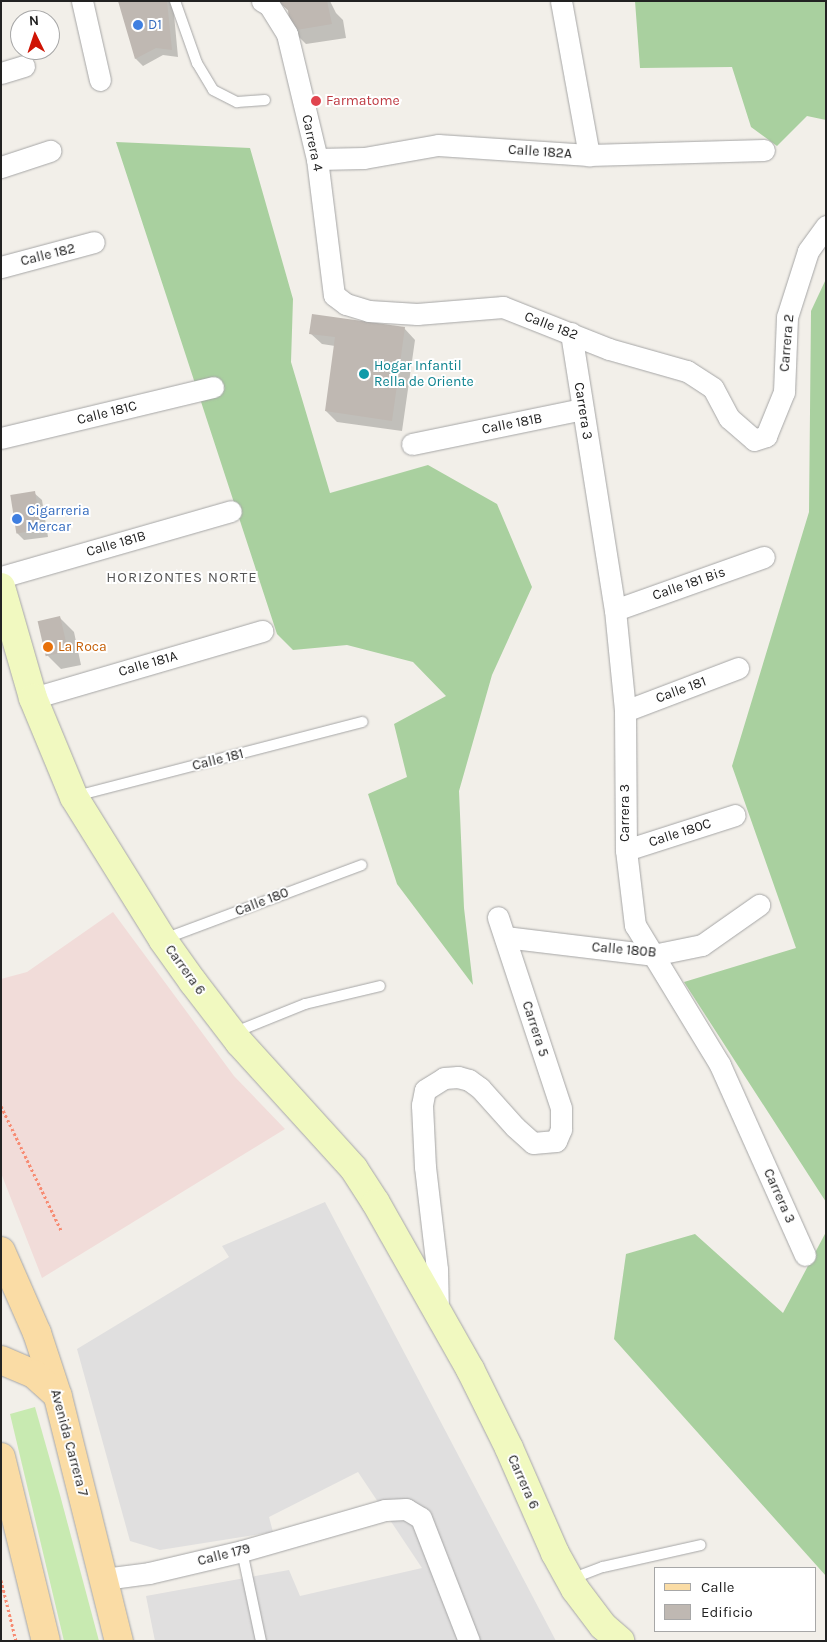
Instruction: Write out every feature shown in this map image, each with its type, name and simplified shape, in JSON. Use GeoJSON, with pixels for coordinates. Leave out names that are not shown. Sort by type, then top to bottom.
{"type":"FeatureCollection","features":[{"type":"Feature","properties":{"kind":"main road","name":"Avenida Carrera 7"},"geometry":{"type":"LineString","coordinates":[[1,1251],[37,1333],[58,1396],[119,1641]]}},
{"type":"Feature","properties":{"kind":"main road"},"geometry":{"type":"LineString","coordinates":[[1,1360],[34,1374],[58,1396]]}},
{"type":"Feature","properties":{"kind":"main road"},"geometry":{"type":"LineString","coordinates":[[1,1457],[46,1641]]}},
{"type":"Feature","properties":{"kind":"street"},"geometry":{"type":"LineString","coordinates":[[82,1],[100,80]]}},
{"type":"Feature","properties":{"kind":"street","name":"Carrera 4"},"geometry":{"type":"LineString","coordinates":[[262,1],[269,6],[287,34],[317,159],[334,295]]}},
{"type":"Feature","properties":{"kind":"street"},"geometry":{"type":"LineString","coordinates":[[561,1],[589,155]]}},
{"type":"Feature","properties":{"kind":"street"},"geometry":{"type":"LineString","coordinates":[[1,73],[24,66]]}},
{"type":"Feature","properties":{"kind":"street","name":"Calle 182A"},"geometry":{"type":"LineString","coordinates":[[317,159],[364,158],[438,146],[589,155],[764,150]]}},
{"type":"Feature","properties":{"kind":"street"},"geometry":{"type":"LineString","coordinates":[[1,167],[50,152]]}},
{"type":"Feature","properties":{"kind":"street","name":"Carrera 2"},"geometry":{"type":"LineString","coordinates":[[741,430],[754,440],[766,436],[784,392],[788,317],[808,250],[826,226]]}},
{"type":"Feature","properties":{"kind":"street","name":"Calle 182"},"geometry":{"type":"LineString","coordinates":[[1,266],[94,242]]}},
{"type":"Feature","properties":{"kind":"street","name":"Calle 182"},"geometry":{"type":"LineString","coordinates":[[334,295],[346,304],[379,312],[417,314],[503,307],[609,350],[687,371],[713,388],[729,418],[741,430]]}},
{"type":"Feature","properties":{"kind":"street","name":"Carrera 3"},"geometry":{"type":"LineString","coordinates":[[571,333],[615,610],[625,711],[626,850],[635,925],[720,1065],[806,1255]]}},
{"type":"Feature","properties":{"kind":"street","name":"Calle 181C"},"geometry":{"type":"LineString","coordinates":[[1,438],[213,387]]}},
{"type":"Feature","properties":{"kind":"street","name":"Calle 181B"},"geometry":{"type":"LineString","coordinates":[[412,444],[582,409]]}},
{"type":"Feature","properties":{"kind":"street","name":"Calle 181B"},"geometry":{"type":"LineString","coordinates":[[1,577],[232,511]]}},
{"type":"Feature","properties":{"kind":"street","name":"Calle 181 Bis"},"geometry":{"type":"LineString","coordinates":[[615,610],[764,557]]}},
{"type":"Feature","properties":{"kind":"street","name":"Carrera 6"},"geometry":{"type":"LineString","coordinates":[[1,587],[33,698],[74,797],[163,940],[232,1033],[354,1169],[376,1203],[470,1369],[509,1448],[555,1553],[570,1579],[603,1626],[620,1641]]}},
{"type":"Feature","properties":{"kind":"street","name":"Calle 181A"},"geometry":{"type":"LineString","coordinates":[[33,698],[262,631]]}},
{"type":"Feature","properties":{"kind":"street","name":"Calle 181"},"geometry":{"type":"LineString","coordinates":[[625,711],[738,668]]}},
{"type":"Feature","properties":{"kind":"street","name":"Calle 180C"},"geometry":{"type":"LineString","coordinates":[[626,850],[735,815]]}},
{"type":"Feature","properties":{"kind":"street","name":"Calle 180B"},"geometry":{"type":"LineString","coordinates":[[505,937],[653,955],[702,945],[759,905]]}},
{"type":"Feature","properties":{"kind":"street","name":"Carrera 5"},"geometry":{"type":"LineString","coordinates":[[425,1090],[444,1078],[458,1077],[468,1080],[480,1088],[515,1127],[533,1143],[556,1141],[560,1129],[561,1108],[498,917]]}},
{"type":"Feature","properties":{"kind":"street","name":"Carrera 6"},"geometry":{"type":"LineString","coordinates":[[425,1090],[422,1105],[425,1167],[437,1269],[438,1314]]}},
{"type":"Feature","properties":{"kind":"street","name":"Calle 179"},"geometry":{"type":"LineString","coordinates":[[104,1579],[149,1573],[242,1551],[342,1522],[397,1509],[406,1509],[420,1518],[469,1641]]}},
{"type":"Feature","properties":{"kind":"lane"},"geometry":{"type":"LineString","coordinates":[[175,1],[196,64],[213,90],[237,102],[265,100]]}},
{"type":"Feature","properties":{"kind":"lane","name":"Calle 181"},"geometry":{"type":"LineString","coordinates":[[74,797],[363,722]]}},
{"type":"Feature","properties":{"kind":"lane","name":"Calle 180"},"geometry":{"type":"LineString","coordinates":[[163,940],[362,865]]}},
{"type":"Feature","properties":{"kind":"lane"},"geometry":{"type":"LineString","coordinates":[[232,1033],[305,1004],[380,986]]}},
{"type":"Feature","properties":{"kind":"lane"},"geometry":{"type":"LineString","coordinates":[[570,1579],[603,1567],[701,1545]]}},
{"type":"Feature","properties":{"kind":"lane"},"geometry":{"type":"LineString","coordinates":[[242,1551],[261,1641]]}},
{"type":"Feature","properties":{"kind":"path"},"geometry":{"type":"LineString","coordinates":[[1,1106],[61,1230]]}},
{"type":"Feature","properties":{"kind":"path"},"geometry":{"type":"LineString","coordinates":[[1,1580],[16,1641]]}},
{"type":"Feature","properties":{"kind":"shaded area"},"geometry":{"type":"Polygon","coordinates":[[[113,912],[234,1076],[285,1129],[42,1278],[1,1173],[1,979],[27,972],[113,912]]]}},
{"type":"Feature","properties":{"kind":"shaded area"},"geometry":{"type":"Polygon","coordinates":[[[325,1202],[556,1641],[155,1641],[146,1596],[289,1570],[300,1596],[422,1568],[358,1472],[269,1517],[273,1532],[160,1550],[130,1541],[77,1349],[229,1257],[222,1246],[325,1202]]]}},
{"type":"Feature","properties":{"kind":"green space"},"geometry":{"type":"Polygon","coordinates":[[[635,1],[826,1],[826,120],[807,116],[777,146],[751,127],[732,67],[640,68],[635,1]]]}},
{"type":"Feature","properties":{"kind":"green space"},"geometry":{"type":"Polygon","coordinates":[[[116,142],[250,148],[293,299],[291,362],[330,493],[428,465],[497,504],[532,587],[492,675],[459,791],[464,908],[473,985],[397,884],[368,794],[407,777],[394,724],[446,696],[413,662],[347,645],[293,650],[277,634],[116,142]]]}},
{"type":"Feature","properties":{"kind":"green space"},"geometry":{"type":"Polygon","coordinates":[[[826,279],[826,1202],[684,982],[796,948],[732,766],[809,512],[811,311],[826,279]]]}},
{"type":"Feature","properties":{"kind":"green space"},"geometry":{"type":"Polygon","coordinates":[[[826,1232],[826,1576],[614,1339],[626,1254],[695,1234],[783,1313],[826,1232]]]}},
{"type":"Feature","properties":{"kind":"green space"},"geometry":{"type":"Polygon","coordinates":[[[35,1407],[99,1641],[64,1641],[10,1414],[35,1407]]]}},
{"type":"Feature","properties":{"kind":"building","name":"D1"},"geometry":{"type":"Polygon","coordinates":[[[118,1],[167,1],[172,50],[156,48],[135,59],[118,1]]]}},
{"type":"Feature","properties":{"kind":"building"},"geometry":{"type":"Polygon","coordinates":[[[278,1],[327,1],[332,24],[290,31],[288,10],[278,1]]]}},
{"type":"Feature","properties":{"kind":"building","name":"Hogar Infantil Rella de Oriente"},"geometry":{"type":"Polygon","coordinates":[[[312,314],[405,327],[392,421],[325,411],[335,337],[309,334],[312,314]]]}},
{"type":"Feature","properties":{"kind":"building"},"geometry":{"type":"Polygon","coordinates":[[[35,491],[41,530],[16,533],[10,495],[35,491]]]}},
{"type":"Feature","properties":{"kind":"building"},"geometry":{"type":"Polygon","coordinates":[[[60,616],[68,651],[46,656],[38,621],[60,616]]]}},
{"type":"Feature","properties":{"kind":"place","name":"D1"},"geometry":{"type":"Point","coordinates":[138,25]}},
{"type":"Feature","properties":{"kind":"place","name":"Farmatome"},"geometry":{"type":"Point","coordinates":[316,101]}},
{"type":"Feature","properties":{"kind":"place","name":"Hogar Infantil Rella de Oriente"},"geometry":{"type":"Point","coordinates":[364,374]}},
{"type":"Feature","properties":{"kind":"place","name":"Cigarreria Mercar"},"geometry":{"type":"Point","coordinates":[17,519]}},
{"type":"Feature","properties":{"kind":"place","name":"La Roca"},"geometry":{"type":"Point","coordinates":[48,647]}},
{"type":"Feature","properties":{"kind":"district","name":"HORIZONTES NORTE"},"geometry":{"type":"Point","coordinates":[182,578]}}]}
